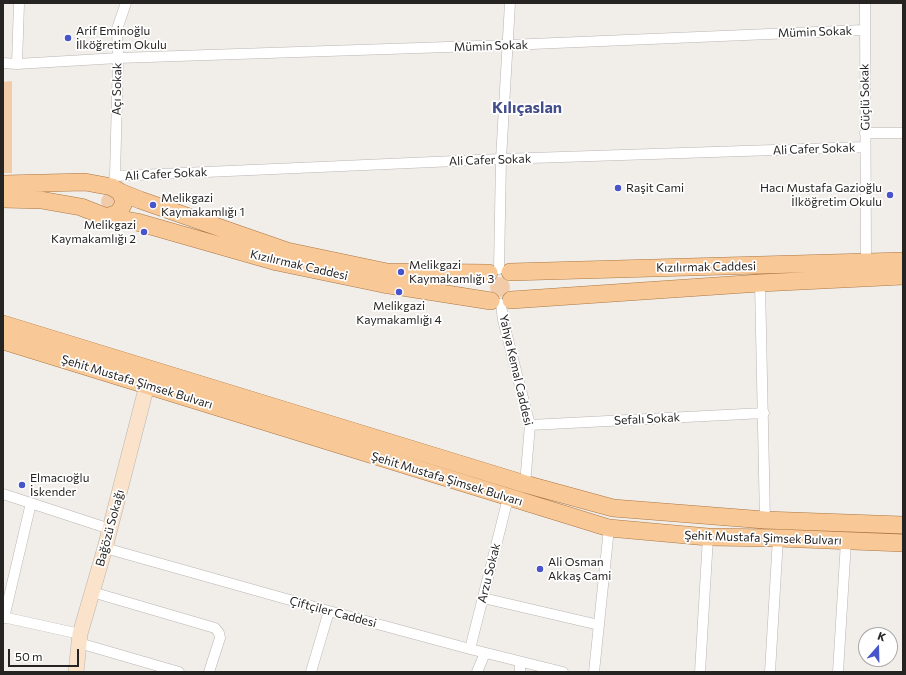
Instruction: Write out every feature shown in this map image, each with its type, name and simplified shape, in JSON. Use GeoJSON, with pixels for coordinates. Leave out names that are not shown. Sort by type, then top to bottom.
{"type":"FeatureCollection","features":[{"type":"Feature","properties":{"kind":"main road","name":"Kızılırmak Caddesi"},"geometry":{"type":"LineString","coordinates":[[3,184],[85,182],[114,185],[140,200],[287,251],[387,272],[499,272],[903,261]]}},
{"type":"Feature","properties":{"kind":"main road"},"geometry":{"type":"LineString","coordinates":[[114,185],[124,201],[123,205],[118,213],[104,215],[94,206],[94,197],[99,189],[114,185]]}},
{"type":"Feature","properties":{"kind":"main road","name":"Kızılırmak Caddesi"},"geometry":{"type":"LineString","coordinates":[[3,199],[41,200],[81,207],[104,215],[137,222],[277,262],[383,284],[501,302],[760,283],[903,276]]}},
{"type":"Feature","properties":{"kind":"main road"},"geometry":{"type":"LineString","coordinates":[[499,272],[516,280],[518,285],[517,291],[501,302],[484,293],[483,288],[486,277],[499,272]]}},
{"type":"Feature","properties":{"kind":"main road","name":"Şehit Mustafa Şimsek Bulvarı"},"geometry":{"type":"LineString","coordinates":[[3,324],[525,484],[613,508],[765,520],[903,525]]}},
{"type":"Feature","properties":{"kind":"main road","name":"Şehit Mustafa Şimsek Bulvarı"},"geometry":{"type":"LineString","coordinates":[[3,341],[609,528],[708,537],[903,543]]}},
{"type":"Feature","properties":{"kind":"main road"},"geometry":{"type":"LineString","coordinates":[[3,346],[20,346]]}},
{"type":"Feature","properties":{"kind":"street"},"geometry":{"type":"LineString","coordinates":[[17,64],[19,3]]}},
{"type":"Feature","properties":{"kind":"street","name":"Açı Sokak"},"geometry":{"type":"LineString","coordinates":[[114,185],[118,58],[117,29],[126,3]]}},
{"type":"Feature","properties":{"kind":"street"},"geometry":{"type":"LineString","coordinates":[[499,272],[501,159],[510,3]]}},
{"type":"Feature","properties":{"kind":"street","name":"Güçlü Sokak"},"geometry":{"type":"LineString","coordinates":[[865,3],[866,263]]}},
{"type":"Feature","properties":{"kind":"street","name":"Mümin Sokak"},"geometry":{"type":"LineString","coordinates":[[3,63],[17,64],[118,58],[508,45],[864,30]]}},
{"type":"Feature","properties":{"kind":"street"},"geometry":{"type":"LineString","coordinates":[[865,133],[903,133]]}},
{"type":"Feature","properties":{"kind":"street","name":"Ali Cafer Sokak"},"geometry":{"type":"LineString","coordinates":[[114,185],[501,159],[865,147]]}},
{"type":"Feature","properties":{"kind":"street"},"geometry":{"type":"LineString","coordinates":[[760,283],[764,413],[765,520]]}},
{"type":"Feature","properties":{"kind":"street","name":"Yahya Kemal Caddesi"},"geometry":{"type":"LineString","coordinates":[[501,302],[503,320],[530,426],[525,484]]}},
{"type":"Feature","properties":{"kind":"street","name":"Bağözü Sokağı"},"geometry":{"type":"LineString","coordinates":[[76,672],[79,638],[105,548],[148,385]]}},
{"type":"Feature","properties":{"kind":"street","name":"Sefalı Sokak"},"geometry":{"type":"LineString","coordinates":[[530,426],[764,413]]}},
{"type":"Feature","properties":{"kind":"street"},"geometry":{"type":"LineString","coordinates":[[3,494],[110,529]]}},
{"type":"Feature","properties":{"kind":"street","name":"Arzu Sokak"},"geometry":{"type":"LineString","coordinates":[[470,649],[508,498]]}},
{"type":"Feature","properties":{"kind":"street"},"geometry":{"type":"LineString","coordinates":[[31,503],[3,618],[79,638],[179,672]]}},
{"type":"Feature","properties":{"kind":"street"},"geometry":{"type":"LineString","coordinates":[[594,672],[609,528]]}},
{"type":"Feature","properties":{"kind":"street"},"geometry":{"type":"LineString","coordinates":[[700,672],[708,537]]}},
{"type":"Feature","properties":{"kind":"street"},"geometry":{"type":"LineString","coordinates":[[770,672],[778,538]]}},
{"type":"Feature","properties":{"kind":"street"},"geometry":{"type":"LineString","coordinates":[[838,672],[846,541]]}},
{"type":"Feature","properties":{"kind":"street","name":"Çiftçiler Caddesi"},"geometry":{"type":"LineString","coordinates":[[105,548],[329,612],[563,672]]}},
{"type":"Feature","properties":{"kind":"street"},"geometry":{"type":"LineString","coordinates":[[92,592],[214,628],[219,633],[220,638],[209,672]]}},
{"type":"Feature","properties":{"kind":"street"},"geometry":{"type":"LineString","coordinates":[[483,598],[599,625]]}},
{"type":"Feature","properties":{"kind":"street"},"geometry":{"type":"LineString","coordinates":[[311,672],[329,612]]}},
{"type":"Feature","properties":{"kind":"street"},"geometry":{"type":"LineString","coordinates":[[478,672],[485,653]]}},
{"type":"Feature","properties":{"kind":"street"},"geometry":{"type":"LineString","coordinates":[[520,662],[520,672]]}},
{"type":"Feature","properties":{"kind":"shaded area"},"geometry":{"type":"Polygon","coordinates":[[[12,81],[12,173],[3,173],[3,82],[12,81]]]}},
{"type":"Feature","properties":{"kind":"shaded area"},"geometry":{"type":"Polygon","coordinates":[[[108,194],[113,196],[115,201],[113,206],[108,208],[103,206],[101,201],[103,196],[108,194]]]}},
{"type":"Feature","properties":{"kind":"shaded area"},"geometry":{"type":"Polygon","coordinates":[[[500,277],[507,280],[510,287],[507,294],[500,297],[493,294],[490,287],[493,280],[500,277]]]}},
{"type":"Feature","properties":{"kind":"place","name":"Arif Eminoğlu İlköğretim Okulu"},"geometry":{"type":"Point","coordinates":[68,38]}},
{"type":"Feature","properties":{"kind":"place","name":"Raşit Cami"},"geometry":{"type":"Point","coordinates":[618,188]}},
{"type":"Feature","properties":{"kind":"place","name":"Hacı Mustafa Gazioğlu İlköğretim Okulu"},"geometry":{"type":"Point","coordinates":[890,195]}},
{"type":"Feature","properties":{"kind":"place","name":"Melikgazi Kaymakamlığı 1"},"geometry":{"type":"Point","coordinates":[153,205]}},
{"type":"Feature","properties":{"kind":"place","name":"Melikgazi Kaymakamlığı 2"},"geometry":{"type":"Point","coordinates":[144,232]}},
{"type":"Feature","properties":{"kind":"place","name":"Melikgazi Kaymakamlığı 3"},"geometry":{"type":"Point","coordinates":[401,272]}},
{"type":"Feature","properties":{"kind":"place","name":"Melikgazi Kaymakamlığı 4"},"geometry":{"type":"Point","coordinates":[399,292]}},
{"type":"Feature","properties":{"kind":"place","name":"Elmacıoğlu İskender"},"geometry":{"type":"Point","coordinates":[22,485]}},
{"type":"Feature","properties":{"kind":"place","name":"Ali Osman Akkaş Cami"},"geometry":{"type":"Point","coordinates":[540,569]}},
{"type":"Feature","properties":{"kind":"district","name":"Kılıçaslan"},"geometry":{"type":"Point","coordinates":[527,108]}}]}
